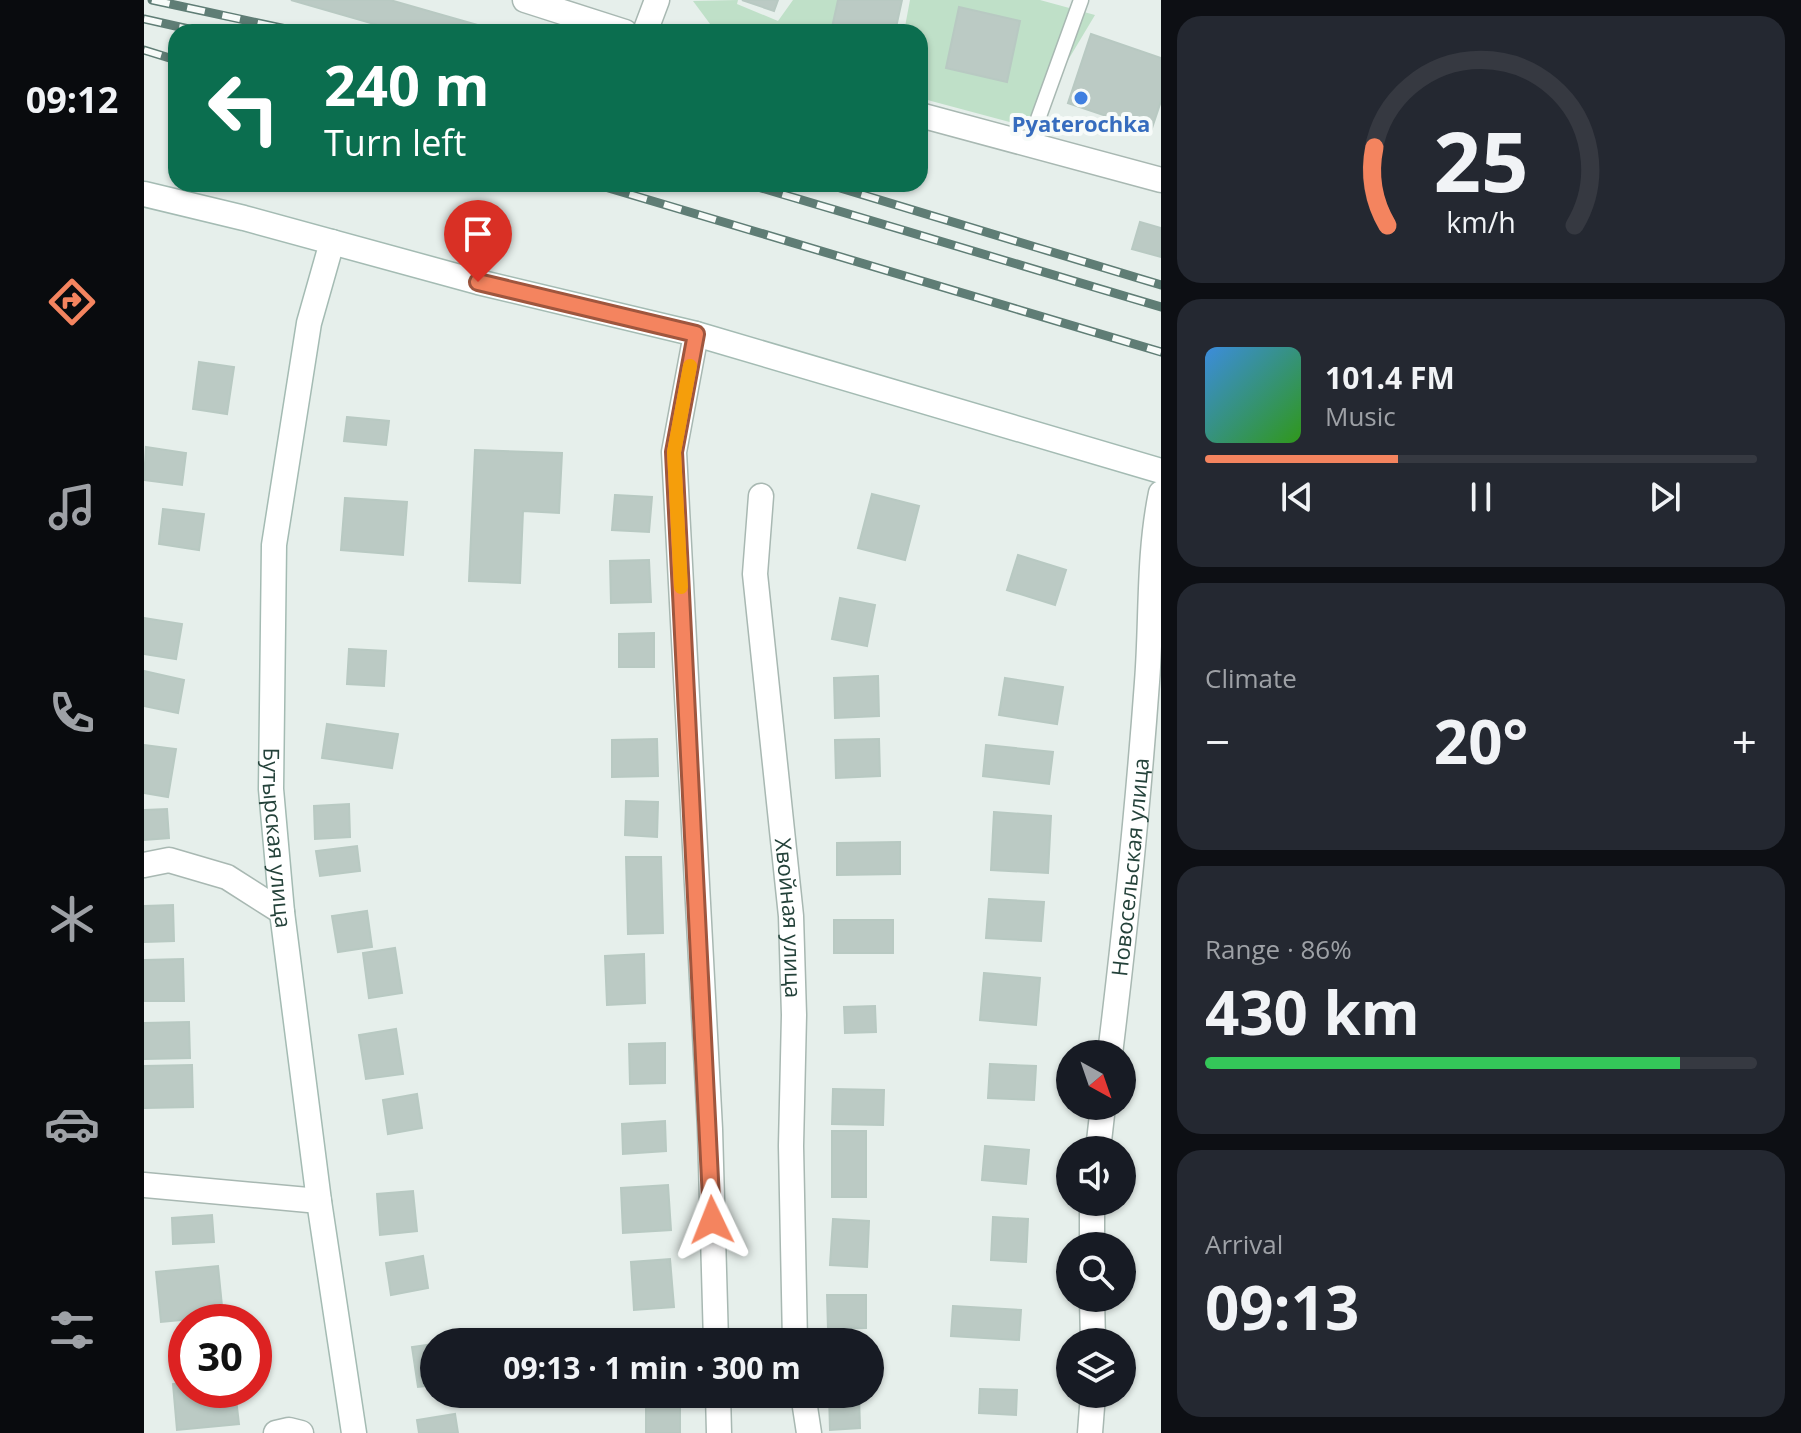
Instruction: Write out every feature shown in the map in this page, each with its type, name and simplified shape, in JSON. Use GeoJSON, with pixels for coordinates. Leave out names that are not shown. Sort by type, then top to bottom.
{"type":"FeatureCollection","features":[{"type":"Feature","properties":{"kind":"street"},"geometry":{"type":"LineString","coordinates":[[525,0],[600,24]]}},
{"type":"Feature","properties":{"kind":"street"},"geometry":{"type":"LineString","coordinates":[[648,24],[657,0]]}},
{"type":"Feature","properties":{"kind":"street"},"geometry":{"type":"LineString","coordinates":[[928,117],[1161,180]]}},
{"type":"Feature","properties":{"kind":"street"},"geometry":{"type":"LineString","coordinates":[[144,194],[478,282],[696,334],[1161,471]]}},
{"type":"Feature","properties":{"kind":"street","name":"Бутырская улица"},"geometry":{"type":"LineString","coordinates":[[332,242],[309,323],[274,545],[271,789],[282,912],[319,1201],[354,1433]]}},
{"type":"Feature","properties":{"kind":"street"},"geometry":{"type":"LineString","coordinates":[[696,334],[674,452],[710,1129],[716,1328]]}},
{"type":"Feature","properties":{"kind":"street","name":"Новосельская улица"},"geometry":{"type":"LineString","coordinates":[[1112,1040],[1154,683],[1151,553],[1161,493]]}},
{"type":"Feature","properties":{"kind":"street","name":"Хвойная улица"},"geometry":{"type":"LineString","coordinates":[[761,496],[755,574],[791,916],[795,1328]]}},
{"type":"Feature","properties":{"kind":"street"},"geometry":{"type":"LineString","coordinates":[[144,865],[169,860],[227,877],[282,912]]}},
{"type":"Feature","properties":{"kind":"street"},"geometry":{"type":"LineString","coordinates":[[144,1185],[319,1201]]}},
{"type":"Feature","properties":{"kind":"street"},"geometry":{"type":"LineString","coordinates":[[718,1408],[719,1433]]}},
{"type":"Feature","properties":{"kind":"street"},"geometry":{"type":"LineString","coordinates":[[805,1408],[809,1433]]}},
{"type":"Feature","properties":{"kind":"street"},"geometry":{"type":"LineString","coordinates":[[1090,1433],[1092,1408]]}},
{"type":"Feature","properties":{"kind":"street"},"geometry":{"type":"LineString","coordinates":[[276,1433],[289,1430],[301,1433]]}},
{"type":"Feature","properties":{"kind":"lane"},"geometry":{"type":"LineString","coordinates":[[1029,144],[1081,0]]}},
{"type":"Feature","properties":{"kind":"green space"},"geometry":{"type":"Polygon","coordinates":[[[738,0],[737,4],[778,21],[793,0],[837,0],[838,24],[710,24],[693,1],[738,0]]]}},
{"type":"Feature","properties":{"kind":"green space"},"geometry":{"type":"Polygon","coordinates":[[[910,0],[1040,0],[1095,15],[1028,127],[928,100],[928,24],[906,24],[910,0]]]}},
{"type":"Feature","properties":{"kind":"building"},"geometry":{"type":"Polygon","coordinates":[[[291,0],[390,0],[474,24],[374,24],[291,0]]]}},
{"type":"Feature","properties":{"kind":"building"},"geometry":{"type":"Polygon","coordinates":[[[742,0],[778,0],[774,11],[742,0]]]}},
{"type":"Feature","properties":{"kind":"building"},"geometry":{"type":"Polygon","coordinates":[[[838,0],[902,0],[897,24],[833,24],[838,0]]]}},
{"type":"Feature","properties":{"kind":"building"},"geometry":{"type":"Polygon","coordinates":[[[959,7],[1020,21],[1007,82],[946,68],[959,7]]]}},
{"type":"Feature","properties":{"kind":"building"},"geometry":{"type":"Polygon","coordinates":[[[1091,34],[1161,58],[1161,101],[1151,131],[1068,103],[1091,34]]]}},
{"type":"Feature","properties":{"kind":"building"},"geometry":{"type":"Polygon","coordinates":[[[1140,222],[1161,228],[1161,257],[1132,249],[1140,222]]]}},
{"type":"Feature","properties":{"kind":"building"},"geometry":{"type":"Polygon","coordinates":[[[199,362],[234,367],[227,414],[193,409],[199,362]]]}},
{"type":"Feature","properties":{"kind":"building"},"geometry":{"type":"Polygon","coordinates":[[[347,417],[389,421],[386,445],[344,441],[347,417]]]}},
{"type":"Feature","properties":{"kind":"building"},"geometry":{"type":"Polygon","coordinates":[[[146,447],[186,453],[182,485],[144,480],[146,447]]]}},
{"type":"Feature","properties":{"kind":"building"},"geometry":{"type":"Polygon","coordinates":[[[475,450],[562,453],[559,513],[523,511],[520,583],[469,581],[475,450]]]}},
{"type":"Feature","properties":{"kind":"building"},"geometry":{"type":"Polygon","coordinates":[[[872,494],[919,506],[905,560],[858,548],[872,494]]]}},
{"type":"Feature","properties":{"kind":"building"},"geometry":{"type":"Polygon","coordinates":[[[615,495],[652,497],[649,532],[612,530],[615,495]]]}},
{"type":"Feature","properties":{"kind":"building"},"geometry":{"type":"Polygon","coordinates":[[[345,498],[407,502],[403,555],[341,550],[345,498]]]}},
{"type":"Feature","properties":{"kind":"building"},"geometry":{"type":"Polygon","coordinates":[[[163,509],[204,514],[199,550],[159,544],[163,509]]]}},
{"type":"Feature","properties":{"kind":"building"},"geometry":{"type":"Polygon","coordinates":[[[1018,555],[1066,570],[1055,605],[1007,590],[1018,555]]]}},
{"type":"Feature","properties":{"kind":"building"},"geometry":{"type":"Polygon","coordinates":[[[649,560],[651,602],[611,603],[610,561],[649,560]]]}},
{"type":"Feature","properties":{"kind":"building"},"geometry":{"type":"Polygon","coordinates":[[[840,598],[875,605],[867,646],[832,639],[840,598]]]}},
{"type":"Feature","properties":{"kind":"building"},"geometry":{"type":"Polygon","coordinates":[[[144,618],[182,624],[176,659],[144,654],[144,618]]]}},
{"type":"Feature","properties":{"kind":"building"},"geometry":{"type":"Polygon","coordinates":[[[654,633],[654,667],[619,667],[619,634],[654,633]]]}},
{"type":"Feature","properties":{"kind":"building"},"geometry":{"type":"Polygon","coordinates":[[[349,649],[386,651],[384,686],[347,684],[349,649]]]}},
{"type":"Feature","properties":{"kind":"building"},"geometry":{"type":"Polygon","coordinates":[[[144,671],[184,680],[178,713],[144,706],[144,671]]]}},
{"type":"Feature","properties":{"kind":"building"},"geometry":{"type":"Polygon","coordinates":[[[878,676],[879,716],[835,718],[834,678],[878,676]]]}},
{"type":"Feature","properties":{"kind":"building"},"geometry":{"type":"Polygon","coordinates":[[[1005,678],[1063,687],[1057,724],[999,715],[1005,678]]]}},
{"type":"Feature","properties":{"kind":"building"},"geometry":{"type":"Polygon","coordinates":[[[327,724],[398,734],[392,768],[322,758],[327,724]]]}},
{"type":"Feature","properties":{"kind":"building"},"geometry":{"type":"Polygon","coordinates":[[[657,739],[658,776],[612,777],[612,740],[657,739]]]}},
{"type":"Feature","properties":{"kind":"building"},"geometry":{"type":"Polygon","coordinates":[[[879,739],[880,776],[836,778],[835,740],[879,739]]]}},
{"type":"Feature","properties":{"kind":"building"},"geometry":{"type":"Polygon","coordinates":[[[144,745],[176,749],[168,797],[144,793],[144,745]]]}},
{"type":"Feature","properties":{"kind":"building"},"geometry":{"type":"Polygon","coordinates":[[[986,745],[1053,752],[1049,784],[983,776],[986,745]]]}},
{"type":"Feature","properties":{"kind":"building"},"geometry":{"type":"Polygon","coordinates":[[[626,801],[658,802],[657,837],[625,835],[626,801]]]}},
{"type":"Feature","properties":{"kind":"building"},"geometry":{"type":"Polygon","coordinates":[[[349,804],[350,837],[315,839],[314,806],[349,804]]]}},
{"type":"Feature","properties":{"kind":"building"},"geometry":{"type":"Polygon","coordinates":[[[167,809],[169,838],[144,840],[144,810],[167,809]]]}},
{"type":"Feature","properties":{"kind":"building"},"geometry":{"type":"Polygon","coordinates":[[[994,812],[1051,816],[1048,873],[991,870],[994,812]]]}},
{"type":"Feature","properties":{"kind":"building"},"geometry":{"type":"Polygon","coordinates":[[[900,842],[900,874],[837,875],[837,843],[900,842]]]}},
{"type":"Feature","properties":{"kind":"building"},"geometry":{"type":"Polygon","coordinates":[[[357,846],[360,871],[320,876],[316,851],[357,846]]]}},
{"type":"Feature","properties":{"kind":"building"},"geometry":{"type":"Polygon","coordinates":[[[626,857],[661,857],[663,933],[628,934],[626,857]]]}},
{"type":"Feature","properties":{"kind":"building"},"geometry":{"type":"Polygon","coordinates":[[[989,899],[1044,902],[1041,941],[986,938],[989,899]]]}},
{"type":"Feature","properties":{"kind":"building"},"geometry":{"type":"Polygon","coordinates":[[[173,905],[174,941],[144,942],[144,906],[173,905]]]}},
{"type":"Feature","properties":{"kind":"building"},"geometry":{"type":"Polygon","coordinates":[[[367,911],[372,947],[338,952],[332,916],[367,911]]]}},
{"type":"Feature","properties":{"kind":"building"},"geometry":{"type":"Polygon","coordinates":[[[834,920],[893,920],[893,953],[834,953],[834,920]]]}},
{"type":"Feature","properties":{"kind":"building"},"geometry":{"type":"Polygon","coordinates":[[[395,948],[402,993],[369,998],[363,953],[395,948]]]}},
{"type":"Feature","properties":{"kind":"building"},"geometry":{"type":"Polygon","coordinates":[[[644,954],[645,1003],[607,1005],[605,956],[644,954]]]}},
{"type":"Feature","properties":{"kind":"building"},"geometry":{"type":"Polygon","coordinates":[[[183,959],[184,1001],[144,1001],[144,960],[183,959]]]}},
{"type":"Feature","properties":{"kind":"building"},"geometry":{"type":"Polygon","coordinates":[[[984,973],[1040,978],[1036,1025],[980,1020],[984,973]]]}},
{"type":"Feature","properties":{"kind":"building"},"geometry":{"type":"Polygon","coordinates":[[[875,1006],[876,1032],[845,1033],[844,1007],[875,1006]]]}},
{"type":"Feature","properties":{"kind":"building"},"geometry":{"type":"Polygon","coordinates":[[[189,1022],[190,1058],[144,1059],[144,1023],[189,1022]]]}},
{"type":"Feature","properties":{"kind":"building"},"geometry":{"type":"Polygon","coordinates":[[[396,1029],[403,1074],[366,1079],[359,1035],[396,1029]]]}},
{"type":"Feature","properties":{"kind":"building"},"geometry":{"type":"Polygon","coordinates":[[[665,1043],[665,1083],[630,1084],[629,1044],[665,1043]]]}},
{"type":"Feature","properties":{"kind":"building"},"geometry":{"type":"Polygon","coordinates":[[[990,1064],[1036,1066],[1034,1100],[988,1098],[990,1064]]]}},
{"type":"Feature","properties":{"kind":"building"},"geometry":{"type":"Polygon","coordinates":[[[192,1065],[193,1107],[144,1108],[144,1066],[192,1065]]]}},
{"type":"Feature","properties":{"kind":"building"},"geometry":{"type":"Polygon","coordinates":[[[833,1089],[884,1090],[883,1125],[832,1124],[833,1089]]]}},
{"type":"Feature","properties":{"kind":"building"},"geometry":{"type":"Polygon","coordinates":[[[417,1094],[422,1128],[388,1134],[383,1100],[417,1094]]]}},
{"type":"Feature","properties":{"kind":"building"},"geometry":{"type":"Polygon","coordinates":[[[665,1121],[666,1151],[623,1154],[622,1124],[665,1121]]]}},
{"type":"Feature","properties":{"kind":"building"},"geometry":{"type":"Polygon","coordinates":[[[832,1131],[866,1131],[866,1197],[832,1197],[832,1131]]]}},
{"type":"Feature","properties":{"kind":"building"},"geometry":{"type":"Polygon","coordinates":[[[985,1146],[1029,1150],[1026,1184],[982,1180],[985,1146]]]}},
{"type":"Feature","properties":{"kind":"building"},"geometry":{"type":"Polygon","coordinates":[[[668,1185],[671,1230],[623,1233],[621,1188],[668,1185]]]}},
{"type":"Feature","properties":{"kind":"building"},"geometry":{"type":"Polygon","coordinates":[[[413,1191],[417,1231],[380,1235],[377,1194],[413,1191]]]}},
{"type":"Feature","properties":{"kind":"building"},"geometry":{"type":"Polygon","coordinates":[[[212,1215],[214,1242],[173,1244],[172,1218],[212,1215]]]}},
{"type":"Feature","properties":{"kind":"building"},"geometry":{"type":"Polygon","coordinates":[[[993,1217],[1028,1219],[1026,1262],[991,1260],[993,1217]]]}},
{"type":"Feature","properties":{"kind":"building"},"geometry":{"type":"Polygon","coordinates":[[[833,1219],[869,1221],[867,1267],[830,1265],[833,1219]]]}},
{"type":"Feature","properties":{"kind":"building"},"geometry":{"type":"Polygon","coordinates":[[[423,1256],[428,1288],[391,1295],[386,1263],[423,1256]]]}},
{"type":"Feature","properties":{"kind":"building"},"geometry":{"type":"Polygon","coordinates":[[[670,1259],[674,1307],[634,1310],[631,1262],[670,1259]]]}},
{"type":"Feature","properties":{"kind":"building"},"geometry":{"type":"Polygon","coordinates":[[[218,1266],[222,1304],[168,1304],[168,1321],[161,1322],[156,1272],[218,1266]]]}},
{"type":"Feature","properties":{"kind":"building"},"geometry":{"type":"Polygon","coordinates":[[[827,1295],[866,1295],[866,1328],[828,1328],[827,1295]]]}},
{"type":"Feature","properties":{"kind":"building"},"geometry":{"type":"Polygon","coordinates":[[[953,1306],[1021,1310],[1019,1340],[951,1336],[953,1306]]]}},
{"type":"Feature","properties":{"kind":"building"},"geometry":{"type":"Polygon","coordinates":[[[420,1346],[420,1387],[418,1387],[412,1347],[420,1346]]]}},
{"type":"Feature","properties":{"kind":"building"},"geometry":{"type":"Polygon","coordinates":[[[980,1389],[1017,1390],[1016,1415],[979,1413],[980,1389]]]}},
{"type":"Feature","properties":{"kind":"building"},"geometry":{"type":"Polygon","coordinates":[[[175,1408],[237,1408],[239,1424],[177,1430],[175,1408]]]}},
{"type":"Feature","properties":{"kind":"building"},"geometry":{"type":"Polygon","coordinates":[[[646,1408],[680,1408],[680,1433],[646,1433],[646,1408]]]}},
{"type":"Feature","properties":{"kind":"building"},"geometry":{"type":"Polygon","coordinates":[[[829,1408],[859,1408],[860,1428],[830,1430],[829,1408]]]}},
{"type":"Feature","properties":{"kind":"building"},"geometry":{"type":"Polygon","coordinates":[[[455,1414],[458,1433],[419,1433],[417,1420],[455,1414]]]}},
{"type":"Feature","properties":{"kind":"railway"},"geometry":{"type":"LineString","coordinates":[[152,0],[263,24]]}},
{"type":"Feature","properties":{"kind":"railway"},"geometry":{"type":"LineString","coordinates":[[144,19],[168,24]]}},
{"type":"Feature","properties":{"kind":"railway"},"geometry":{"type":"LineString","coordinates":[[144,50],[168,58]]}},
{"type":"Feature","properties":{"kind":"railway"},"geometry":{"type":"LineString","coordinates":[[622,192],[1161,352]]}},
{"type":"Feature","properties":{"kind":"railway"},"geometry":{"type":"LineString","coordinates":[[775,192],[1161,307]]}},
{"type":"Feature","properties":{"kind":"railway"},"geometry":{"type":"LineString","coordinates":[[853,192],[1161,285]]}},
{"type":"Feature","properties":{"kind":"slow traffic"},"geometry":{"type":"LineString","coordinates":[[681,587],[674,452],[690,366]]}},
{"type":"Feature","properties":{"kind":"place","name":"Pyaterochka"},"geometry":{"type":"Point","coordinates":[1081,98]}},
{"type":"Feature","properties":{"kind":"route"},"geometry":{"type":"LineString","coordinates":[[478,282],[696,334],[674,452],[710,1129],[712,1220]]}}]}
